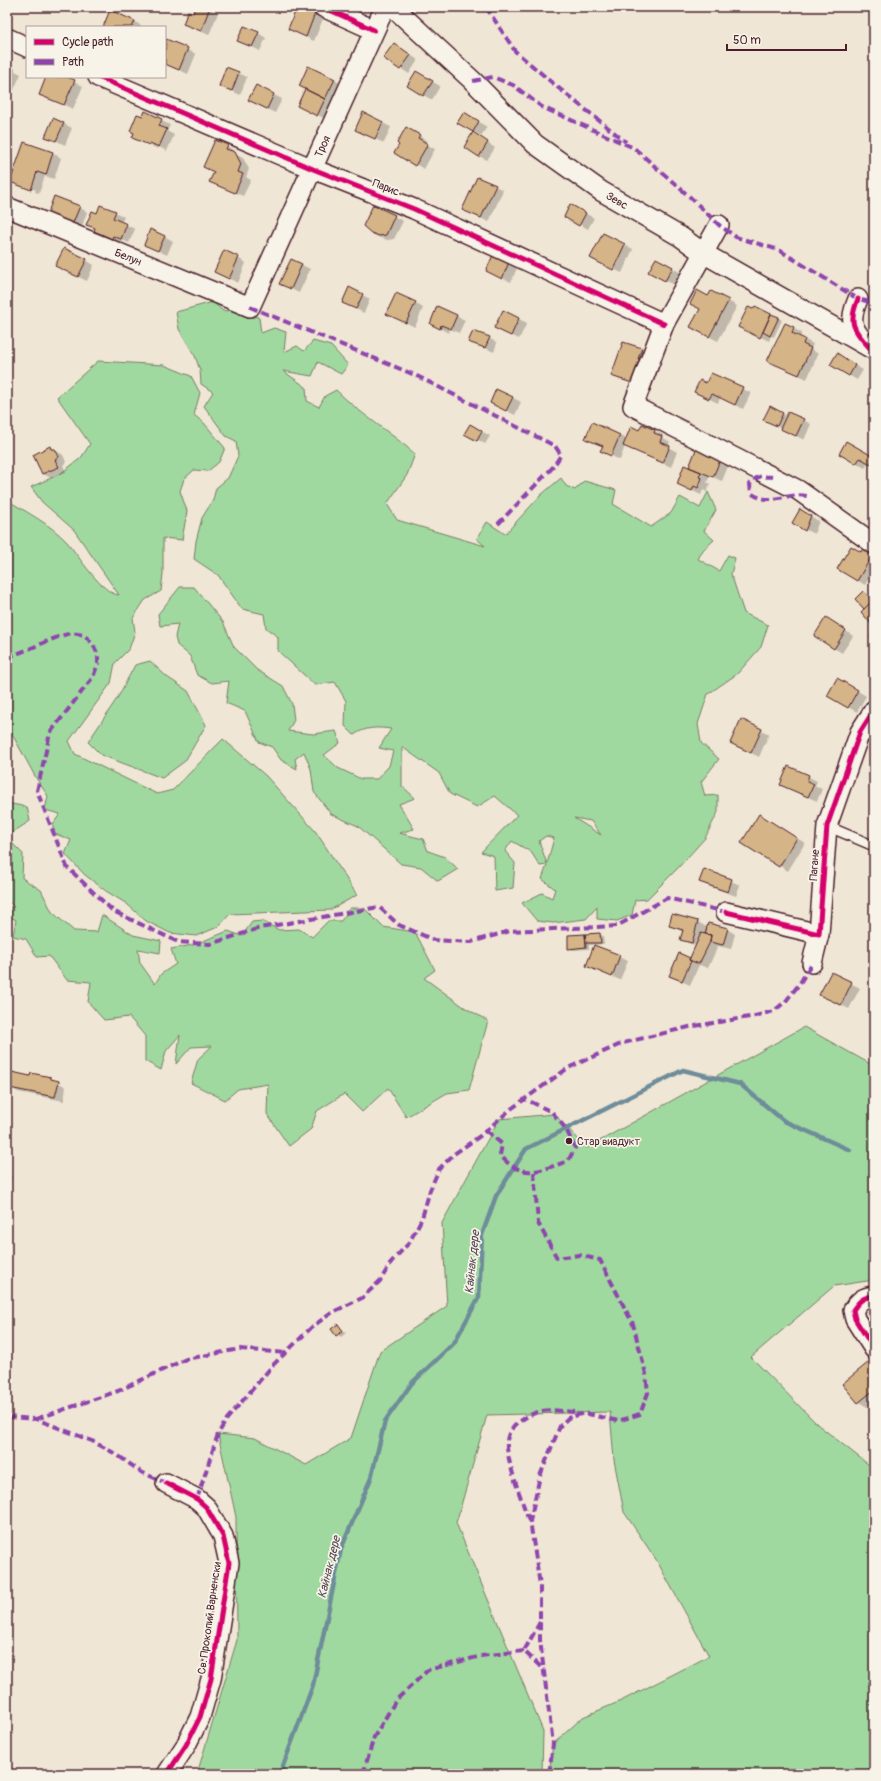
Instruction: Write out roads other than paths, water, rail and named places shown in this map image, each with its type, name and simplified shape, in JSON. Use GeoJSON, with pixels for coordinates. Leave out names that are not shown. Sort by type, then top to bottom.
{"type":"FeatureCollection","features":[{"type":"Feature","properties":{"kind":"street"},"geometry":{"type":"LineString","coordinates":[[323,7],[374,30]]}},
{"type":"Feature","properties":{"kind":"street","name":"Троя"},"geometry":{"type":"LineString","coordinates":[[250,307],[385,7]]}},
{"type":"Feature","properties":{"kind":"street","name":"Зевс"},"geometry":{"type":"LineString","coordinates":[[393,7],[473,81],[535,144],[601,191],[681,237],[704,253],[871,348]]}},
{"type":"Feature","properties":{"kind":"street"},"geometry":{"type":"LineString","coordinates":[[7,38],[26,47]]}},
{"type":"Feature","properties":{"kind":"street","name":"Парис"},"geometry":{"type":"LineString","coordinates":[[100,78],[313,169],[414,209],[664,324]]}},
{"type":"Feature","properties":{"kind":"street","name":"Белун"},"geometry":{"type":"LineString","coordinates":[[7,207],[250,307]]}},
{"type":"Feature","properties":{"kind":"street"},"geometry":{"type":"LineString","coordinates":[[719,225],[664,324],[633,406],[798,490],[874,544]]}},
{"type":"Feature","properties":{"kind":"street"},"geometry":{"type":"LineString","coordinates":[[858,299],[852,313],[855,332],[871,348]]}},
{"type":"Feature","properties":{"kind":"street","name":"Пагане"},"geometry":{"type":"LineString","coordinates":[[812,963],[819,934],[827,826],[867,735],[874,710]]}},
{"type":"Feature","properties":{"kind":"street"},"geometry":{"type":"LineString","coordinates":[[726,912],[819,934]]}},
{"type":"Feature","properties":{"kind":"street"},"geometry":{"type":"LineString","coordinates":[[874,1296],[864,1297],[857,1303],[854,1310],[855,1318],[874,1349]]}},
{"type":"Feature","properties":{"kind":"street","name":"Св. Прокопий Варненски"},"geometry":{"type":"LineString","coordinates":[[166,1483],[197,1499],[206,1507],[222,1536],[229,1563],[211,1679],[200,1717],[186,1745],[167,1774]]}},
{"type":"Feature","properties":{"kind":"lane"},"geometry":{"type":"LineString","coordinates":[[827,826],[874,846]]}},
{"type":"Feature","properties":{"kind":"waterway","name":"Кайнак дере"},"geometry":{"type":"LineString","coordinates":[[280,1774],[313,1685],[341,1549],[371,1478],[385,1421],[412,1383],[454,1343],[479,1297],[482,1235],[496,1196],[526,1149],[683,1070],[740,1084],[784,1121],[850,1150]]}},
{"type":"Feature","properties":{"kind":"place","name":"Стар виадукт"},"geometry":{"type":"Point","coordinates":[569,1141]}}]}
